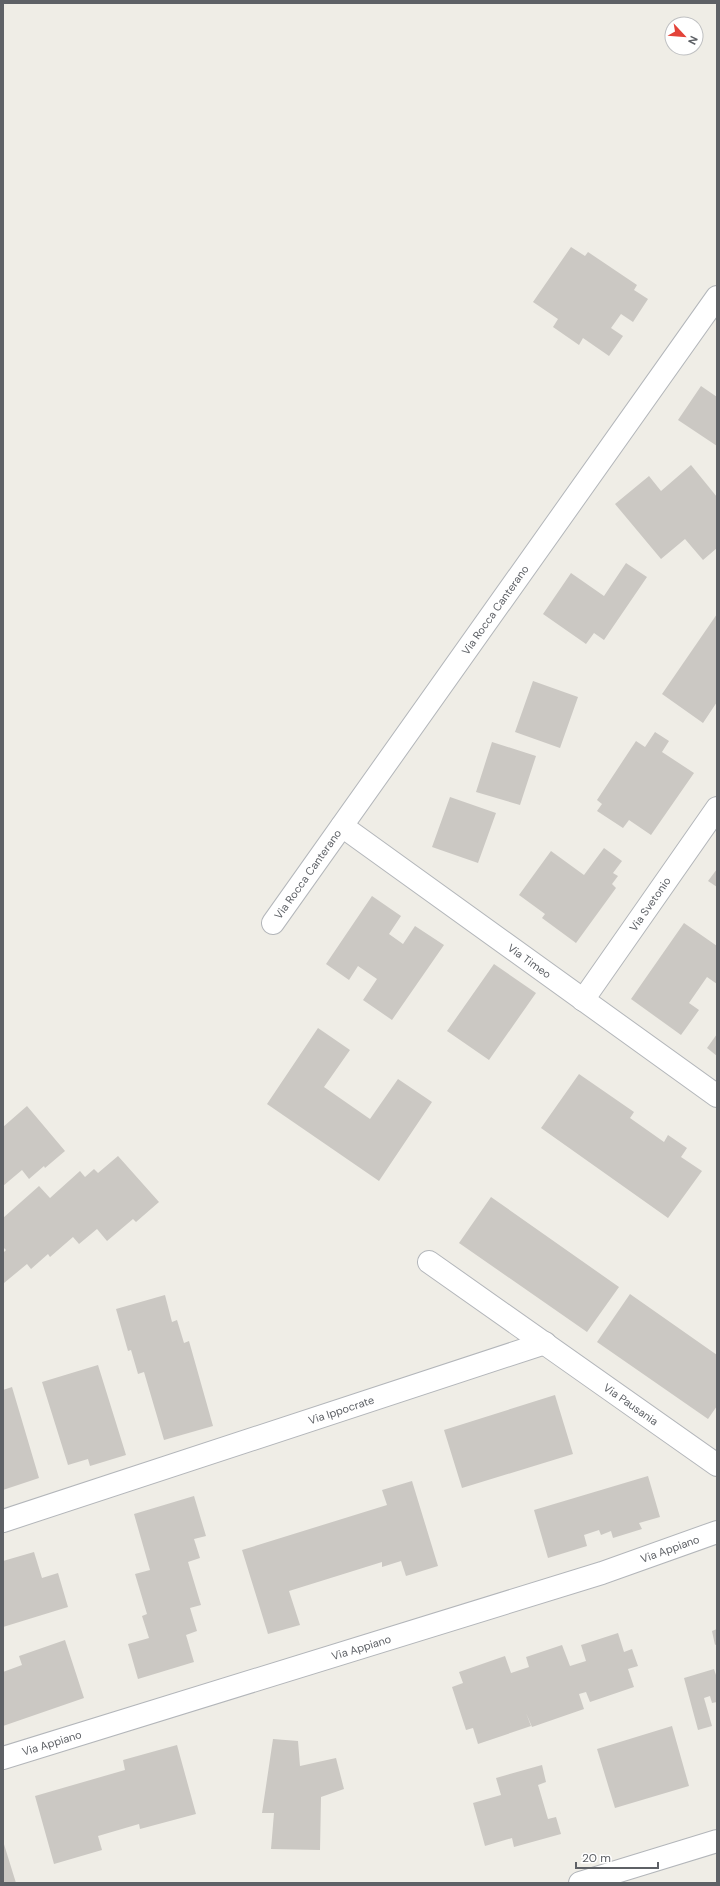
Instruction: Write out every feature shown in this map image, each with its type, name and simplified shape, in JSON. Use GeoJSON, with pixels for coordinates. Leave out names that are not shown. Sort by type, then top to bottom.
{"type":"FeatureCollection","features":[{"type":"Feature","properties":{"kind":"street","name":"Via Rocca Canterano"},"geometry":{"type":"LineString","coordinates":[[273,923],[717,298]]}},
{"type":"Feature","properties":{"kind":"street","name":"Via Svetonio"},"geometry":{"type":"LineString","coordinates":[[583,1000],[717,808]]}},
{"type":"Feature","properties":{"kind":"street","name":"Via Timeo"},"geometry":{"type":"LineString","coordinates":[[342,826],[717,1096]]}},
{"type":"Feature","properties":{"kind":"street"},"geometry":{"type":"LineString","coordinates":[[429,1262],[544,1343]]}},
{"type":"Feature","properties":{"kind":"street","name":"Via Pausania"},"geometry":{"type":"LineString","coordinates":[[544,1343],[717,1465]]}},
{"type":"Feature","properties":{"kind":"street","name":"Via Ippocrate"},"geometry":{"type":"LineString","coordinates":[[3,1521],[544,1343]]}},
{"type":"Feature","properties":{"kind":"street","name":"Via Appiano"},"geometry":{"type":"LineString","coordinates":[[3,1758],[602,1573],[717,1532]]}},
{"type":"Feature","properties":{"kind":"street"},"geometry":{"type":"LineString","coordinates":[[580,1883],[717,1842]]}},
{"type":"Feature","properties":{"kind":"building"},"geometry":{"type":"Polygon","coordinates":[[[571,247],[585,256],[588,252],[637,285],[634,290],[648,299],[633,322],[621,314],[611,328],[623,336],[609,356],[583,338],[579,345],[553,327],[558,319],[533,302],[571,247]]]}},
{"type":"Feature","properties":{"kind":"building"},"geometry":{"type":"Polygon","coordinates":[[[701,386],[717,397],[717,446],[678,420],[701,386]]]}},
{"type":"Feature","properties":{"kind":"building"},"geometry":{"type":"Polygon","coordinates":[[[691,465],[717,497],[717,548],[703,560],[685,539],[661,559],[615,504],[649,476],[661,491],[691,465]]]}},
{"type":"Feature","properties":{"kind":"building"},"geometry":{"type":"Polygon","coordinates":[[[626,563],[647,577],[604,640],[594,633],[586,644],[543,614],[571,573],[604,596],[626,563]]]}},
{"type":"Feature","properties":{"kind":"building"},"geometry":{"type":"Polygon","coordinates":[[[717,614],[717,702],[703,723],[662,694],[717,614]]]}},
{"type":"Feature","properties":{"kind":"building"},"geometry":{"type":"Polygon","coordinates":[[[533,681],[578,697],[560,748],[515,732],[533,681]]]}},
{"type":"Feature","properties":{"kind":"building"},"geometry":{"type":"Polygon","coordinates":[[[655,732],[669,741],[662,752],[694,773],[651,835],[629,820],[623,828],[597,811],[602,804],[597,800],[636,741],[645,747],[655,732]]]}},
{"type":"Feature","properties":{"kind":"building"},"geometry":{"type":"Polygon","coordinates":[[[492,742],[536,756],[520,805],[476,792],[492,742]]]}},
{"type":"Feature","properties":{"kind":"building"},"geometry":{"type":"Polygon","coordinates":[[[450,797],[496,813],[478,863],[432,847],[450,797]]]}},
{"type":"Feature","properties":{"kind":"building"},"geometry":{"type":"Polygon","coordinates":[[[604,848],[622,861],[613,873],[618,876],[612,884],[616,888],[576,943],[542,918],[545,914],[519,895],[551,851],[584,875],[604,848]]]}},
{"type":"Feature","properties":{"kind":"building"},"geometry":{"type":"Polygon","coordinates":[[[717,869],[717,887],[708,881],[717,869]]]}},
{"type":"Feature","properties":{"kind":"building"},"geometry":{"type":"Polygon","coordinates":[[[372,896],[401,916],[389,934],[403,944],[415,926],[444,945],[392,1020],[363,1000],[377,979],[358,966],[349,980],[326,964],[372,896]]]}},
{"type":"Feature","properties":{"kind":"building"},"geometry":{"type":"Polygon","coordinates":[[[684,923],[717,946],[717,984],[707,977],[689,1003],[699,1010],[681,1035],[631,999],[684,923]]]}},
{"type":"Feature","properties":{"kind":"building"},"geometry":{"type":"Polygon","coordinates":[[[494,964],[536,993],[489,1060],[447,1031],[494,964]]]}},
{"type":"Feature","properties":{"kind":"building"},"geometry":{"type":"Polygon","coordinates":[[[318,1028],[350,1050],[324,1087],[370,1119],[398,1079],[432,1102],[379,1181],[267,1104],[318,1028]]]}},
{"type":"Feature","properties":{"kind":"building"},"geometry":{"type":"Polygon","coordinates":[[[717,1034],[717,1056],[707,1048],[717,1034]]]}},
{"type":"Feature","properties":{"kind":"building"},"geometry":{"type":"Polygon","coordinates":[[[579,1074],[634,1112],[630,1118],[664,1142],[668,1135],[687,1148],[681,1157],[702,1171],[668,1218],[541,1128],[579,1074]]]}},
{"type":"Feature","properties":{"kind":"building"},"geometry":{"type":"Polygon","coordinates":[[[27,1106],[65,1151],[29,1179],[22,1170],[3,1186],[3,1127],[27,1106]]]}},
{"type":"Feature","properties":{"kind":"building"},"geometry":{"type":"Polygon","coordinates":[[[118,1156],[159,1202],[136,1222],[133,1219],[107,1241],[97,1229],[79,1244],[73,1237],[50,1257],[48,1254],[31,1269],[27,1264],[4,1283],[3,1253],[6,1250],[3,1247],[3,1218],[39,1186],[50,1198],[80,1171],[85,1177],[94,1169],[98,1173],[118,1156]]]}},
{"type":"Feature","properties":{"kind":"building"},"geometry":{"type":"Polygon","coordinates":[[[491,1197],[619,1287],[587,1332],[459,1243],[491,1197]]]}},
{"type":"Feature","properties":{"kind":"building"},"geometry":{"type":"Polygon","coordinates":[[[630,1294],[717,1355],[717,1406],[708,1419],[597,1342],[630,1294]]]}},
{"type":"Feature","properties":{"kind":"building"},"geometry":{"type":"Polygon","coordinates":[[[165,1295],[172,1322],[177,1320],[184,1343],[189,1341],[213,1426],[164,1440],[144,1372],[138,1374],[131,1350],[128,1351],[116,1309],[165,1295]]]}},
{"type":"Feature","properties":{"kind":"building"},"geometry":{"type":"Polygon","coordinates":[[[98,1365],[126,1455],[90,1466],[88,1459],[68,1465],[42,1382],[98,1365]]]}},
{"type":"Feature","properties":{"kind":"building"},"geometry":{"type":"Polygon","coordinates":[[[12,1387],[39,1478],[3,1490],[3,1390],[12,1387]]]}},
{"type":"Feature","properties":{"kind":"building"},"geometry":{"type":"Polygon","coordinates":[[[555,1395],[573,1454],[462,1488],[444,1430],[555,1395]]]}},
{"type":"Feature","properties":{"kind":"building"},"geometry":{"type":"Polygon","coordinates":[[[648,1476],[660,1517],[639,1523],[642,1529],[613,1538],[611,1531],[601,1535],[599,1530],[584,1535],[587,1546],[548,1558],[534,1510],[648,1476]]]}},
{"type":"Feature","properties":{"kind":"building"},"geometry":{"type":"Polygon","coordinates":[[[412,1481],[438,1566],[406,1576],[401,1561],[382,1567],[382,1562],[289,1591],[300,1625],[268,1634],[242,1550],[387,1505],[382,1490],[412,1481]]]}},
{"type":"Feature","properties":{"kind":"building"},"geometry":{"type":"Polygon","coordinates":[[[194,1496],[206,1536],[194,1539],[200,1558],[188,1562],[201,1605],[190,1608],[197,1631],[186,1635],[194,1662],[138,1679],[128,1644],[149,1638],[142,1616],[147,1614],[135,1574],[150,1570],[134,1514],[194,1496]]]}},
{"type":"Feature","properties":{"kind":"building"},"geometry":{"type":"Polygon","coordinates":[[[34,1552],[42,1578],[58,1573],[68,1607],[3,1627],[3,1561],[34,1552]]]}},
{"type":"Feature","properties":{"kind":"building"},"geometry":{"type":"Polygon","coordinates":[[[717,1629],[717,1644],[715,1645],[712,1631],[717,1629]]]}},
{"type":"Feature","properties":{"kind":"building"},"geometry":{"type":"Polygon","coordinates":[[[618,1633],[624,1652],[632,1649],[638,1666],[628,1669],[634,1687],[590,1702],[586,1692],[579,1694],[584,1709],[532,1727],[526,1713],[531,1726],[478,1744],[473,1728],[466,1730],[452,1687],[463,1683],[459,1672],[505,1656],[511,1673],[529,1667],[526,1657],[562,1645],[570,1666],[586,1661],[581,1645],[618,1633]]]}},
{"type":"Feature","properties":{"kind":"building"},"geometry":{"type":"Polygon","coordinates":[[[65,1640],[84,1698],[3,1726],[3,1672],[22,1665],[19,1656],[65,1640]]]}},
{"type":"Feature","properties":{"kind":"building"},"geometry":{"type":"Polygon","coordinates":[[[714,1669],[717,1678],[717,1702],[712,1703],[710,1696],[704,1698],[712,1726],[698,1730],[684,1678],[714,1669]]]}},
{"type":"Feature","properties":{"kind":"building"},"geometry":{"type":"Polygon","coordinates":[[[672,1726],[689,1786],[615,1808],[597,1749],[672,1726]]]}},
{"type":"Feature","properties":{"kind":"building"},"geometry":{"type":"Polygon","coordinates":[[[273,1739],[298,1741],[300,1766],[336,1758],[344,1789],[321,1797],[320,1850],[271,1849],[274,1813],[262,1813],[273,1739]]]}},
{"type":"Feature","properties":{"kind":"building"},"geometry":{"type":"Polygon","coordinates":[[[177,1745],[196,1814],[140,1829],[139,1824],[98,1836],[102,1850],[54,1864],[35,1796],[125,1770],[123,1760],[177,1745]]]}},
{"type":"Feature","properties":{"kind":"building"},"geometry":{"type":"Polygon","coordinates":[[[542,1765],[546,1782],[538,1785],[548,1819],[556,1817],[561,1834],[514,1847],[512,1838],[485,1846],[473,1803],[501,1795],[496,1778],[542,1765]]]}},
{"type":"Feature","properties":{"kind":"building"},"geometry":{"type":"Polygon","coordinates":[[[3,1841],[16,1883],[3,1883],[3,1841]]]}}]}
